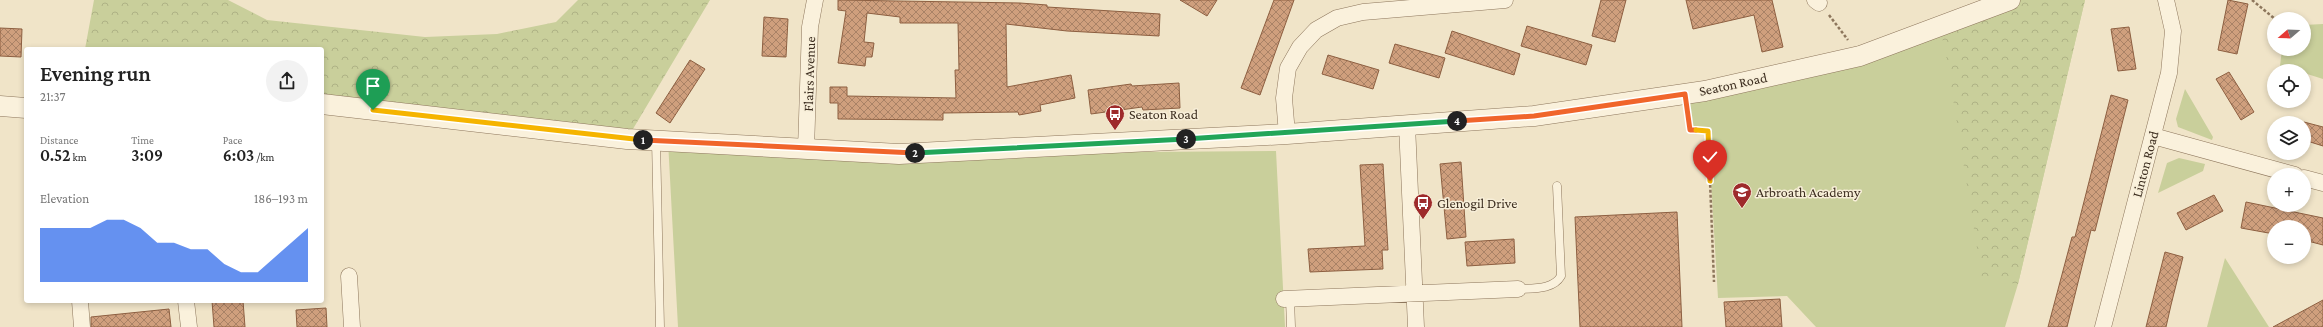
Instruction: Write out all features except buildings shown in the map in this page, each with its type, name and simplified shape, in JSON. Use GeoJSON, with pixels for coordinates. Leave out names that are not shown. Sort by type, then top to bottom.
{"type":"FeatureCollection","features":[{"type":"Feature","properties":{"kind":"street","name":"Flairs Avenue"},"geometry":{"type":"LineString","coordinates":[[806,149],[810,27],[815,0]]}},
{"type":"Feature","properties":{"kind":"street"},"geometry":{"type":"LineString","coordinates":[[1287,134],[1284,98],[1288,68],[1300,47],[1316,30],[1337,18],[1363,12],[1505,0]]}},
{"type":"Feature","properties":{"kind":"street","name":"Seaton Road"},"geometry":{"type":"LineString","coordinates":[[324,104],[656,140],[900,154],[1287,134],[1534,116],[1705,91],[1860,56],[2010,0]]}},
{"type":"Feature","properties":{"kind":"street","name":"Linton Road"},"geometry":{"type":"LineString","coordinates":[[2102,327],[2169,73],[2173,31],[2166,0]]}},
{"type":"Feature","properties":{"kind":"street"},"geometry":{"type":"LineString","coordinates":[[0,106],[24,108]]}},
{"type":"Feature","properties":{"kind":"street"},"geometry":{"type":"LineString","coordinates":[[1407,125],[1416,327]]}},
{"type":"Feature","properties":{"kind":"street"},"geometry":{"type":"LineString","coordinates":[[2153,136],[2269,168]]}},
{"type":"Feature","properties":{"kind":"street"},"geometry":{"type":"LineString","coordinates":[[2311,180],[2323,183]]}},
{"type":"Feature","properties":{"kind":"street"},"geometry":{"type":"LineString","coordinates":[[349,276],[352,327]]}},
{"type":"Feature","properties":{"kind":"street"},"geometry":{"type":"LineString","coordinates":[[1287,299],[1518,289]]}},
{"type":"Feature","properties":{"kind":"street"},"geometry":{"type":"LineString","coordinates":[[80,303],[82,327]]}},
{"type":"Feature","properties":{"kind":"street"},"geometry":{"type":"LineString","coordinates":[[186,303],[189,327]]}},
{"type":"Feature","properties":{"kind":"lane"},"geometry":{"type":"LineString","coordinates":[[656,140],[660,327]]}},
{"type":"Feature","properties":{"kind":"lane"},"geometry":{"type":"LineString","coordinates":[[1518,289],[1551,286],[1557,283],[1561,276],[1557,186]]}},
{"type":"Feature","properties":{"kind":"lane"},"geometry":{"type":"LineString","coordinates":[[1287,299],[1291,327]]}},
{"type":"Feature","properties":{"kind":"path"},"geometry":{"type":"LineString","coordinates":[[2252,0],[2267,12]]}},
{"type":"Feature","properties":{"kind":"path"},"geometry":{"type":"LineString","coordinates":[[1817,2],[1860,56]]}},
{"type":"Feature","properties":{"kind":"path"},"geometry":{"type":"LineString","coordinates":[[1685,94],[1690,130],[1708,131],[1714,282]]}},
{"type":"Feature","properties":{"kind":"green space"},"geometry":{"type":"Polygon","coordinates":[[[94,0],[228,0],[267,20],[425,37],[497,34],[556,22],[578,0],[710,0],[627,139],[324,104],[324,47],[85,47],[94,0]]]}},
{"type":"Feature","properties":{"kind":"green space"},"geometry":{"type":"Polygon","coordinates":[[[2010,0],[2085,0],[2018,284],[1982,279],[1945,49],[1939,26],[2010,0]]]}},
{"type":"Feature","properties":{"kind":"green space"},"geometry":{"type":"Polygon","coordinates":[[[2085,0],[2018,284],[2005,327],[1816,327],[1787,296],[1718,298],[1708,131],[1690,130],[1685,94],[2085,0]]]}},
{"type":"Feature","properties":{"kind":"green space"},"geometry":{"type":"Polygon","coordinates":[[[2323,24],[2323,79],[2311,75],[2311,64],[2280,64],[2281,56],[2311,56],[2311,25],[2323,24]]]}},
{"type":"Feature","properties":{"kind":"green space"},"geometry":{"type":"Polygon","coordinates":[[[2185,89],[2213,137],[2212,140],[2178,127],[2176,119],[2185,89]]]}},
{"type":"Feature","properties":{"kind":"green space"},"geometry":{"type":"Polygon","coordinates":[[[668,141],[899,154],[1276,151],[1285,327],[678,327],[668,141]]]}},
{"type":"Feature","properties":{"kind":"green space"},"geometry":{"type":"Polygon","coordinates":[[[2179,158],[2205,164],[2203,171],[2158,193],[2167,163],[2179,158]]]}},
{"type":"Feature","properties":{"kind":"green space"},"geometry":{"type":"Polygon","coordinates":[[[2225,258],[2269,327],[2207,327],[2225,258]]]}},
{"type":"Feature","properties":{"kind":"place","name":"Seaton Road"},"geometry":{"type":"Point","coordinates":[1115,131]}},
{"type":"Feature","properties":{"kind":"place","name":"Arbroath Academy"},"geometry":{"type":"Point","coordinates":[1742,209]}},
{"type":"Feature","properties":{"kind":"place","name":"Glenogil Drive"},"geometry":{"type":"Point","coordinates":[1423,220]}},
{"type":"Feature","properties":{"kind":"route"},"geometry":{"type":"LineString","coordinates":[[373,110],[627,139],[900,154],[1287,134],[1534,116],[1685,94],[1690,130],[1708,131],[1710,181]]}}]}
